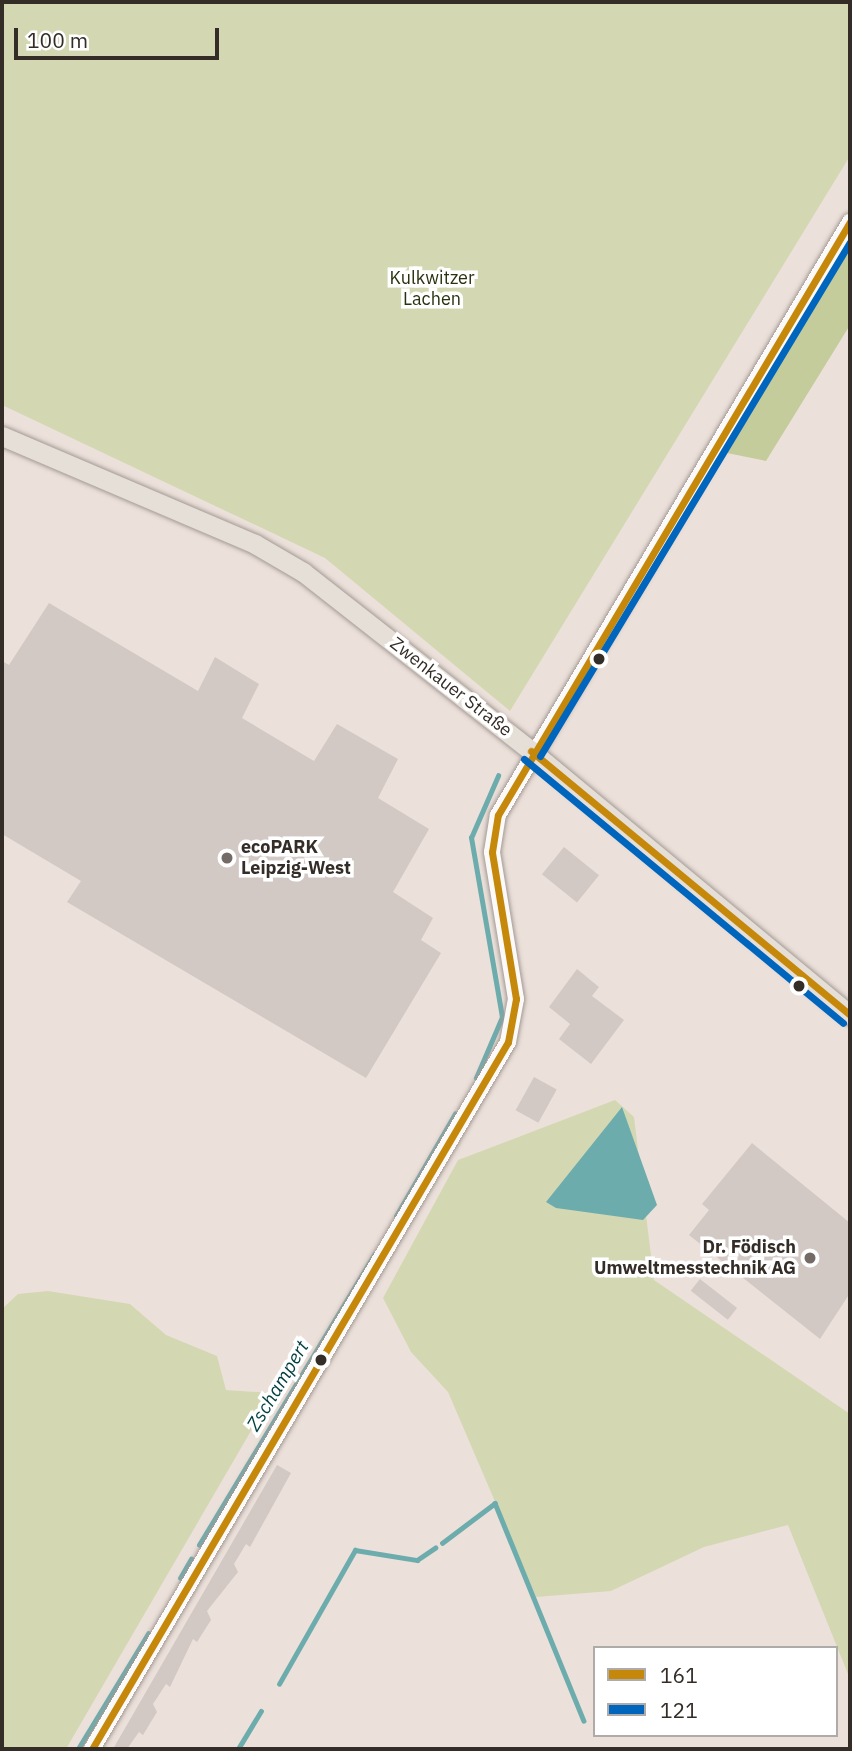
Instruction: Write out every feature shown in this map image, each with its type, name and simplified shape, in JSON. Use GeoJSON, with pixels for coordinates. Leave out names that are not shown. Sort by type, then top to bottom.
{"type":"FeatureCollection","features":[{"type":"Feature","properties":{"kind":"main road","name":"Zwenkauer Straße"},"geometry":{"type":"LineString","coordinates":[[2,436],[255,544],[303,572],[531,751],[850,1016]]}},
{"type":"Feature","properties":{"kind":"street"},"geometry":{"type":"LineString","coordinates":[[92,1749],[508,1042],[516,999],[493,832],[531,751],[850,222]]}},
{"type":"Feature","properties":{"kind":"green space","name":"Kulkwitzer Lachen"},"geometry":{"type":"Polygon","coordinates":[[[2,2],[850,2],[850,156],[510,711],[325,558],[2,405],[2,2]]]}},
{"type":"Feature","properties":{"kind":"green space"},"geometry":{"type":"Polygon","coordinates":[[[850,247],[850,325],[766,461],[727,453],[850,247]]]}},
{"type":"Feature","properties":{"kind":"green space"},"geometry":{"type":"Polygon","coordinates":[[[615,1100],[634,1117],[654,1280],[850,1414],[850,1679],[788,1525],[704,1547],[611,1591],[536,1597],[448,1392],[411,1352],[383,1298],[458,1160],[615,1100]]]}},
{"type":"Feature","properties":{"kind":"green space"},"geometry":{"type":"Polygon","coordinates":[[[48,1291],[130,1304],[166,1335],[217,1356],[226,1390],[273,1393],[66,1749],[2,1749],[2,1317],[3,1308],[18,1294],[48,1291]]]}},
{"type":"Feature","properties":{"kind":"water"},"geometry":{"type":"Polygon","coordinates":[[[622,1107],[657,1205],[643,1220],[556,1208],[546,1202],[622,1107]]]}},
{"type":"Feature","properties":{"kind":"building","name":"ecoPARK Leipzig-West"},"geometry":{"type":"Polygon","coordinates":[[[49,603],[198,691],[215,657],[259,684],[242,718],[314,761],[337,724],[398,759],[378,798],[429,829],[393,892],[433,918],[421,940],[441,953],[366,1078],[67,902],[81,881],[2,834],[2,661],[9,665],[49,603]]]}},
{"type":"Feature","properties":{"kind":"building"},"geometry":{"type":"Polygon","coordinates":[[[564,847],[599,875],[577,903],[542,874],[564,847]]]}},
{"type":"Feature","properties":{"kind":"building"},"geometry":{"type":"Polygon","coordinates":[[[577,969],[599,987],[592,996],[624,1020],[591,1064],[559,1039],[570,1024],[549,1007],[577,969]]]}},
{"type":"Feature","properties":{"kind":"building"},"geometry":{"type":"Polygon","coordinates":[[[534,1077],[557,1090],[538,1123],[516,1110],[534,1077]]]}},
{"type":"Feature","properties":{"kind":"building","name":"Dr. Födisch Umweltmesstechnik AG"},"geometry":{"type":"Polygon","coordinates":[[[752,1143],[850,1223],[850,1293],[820,1339],[689,1235],[709,1210],[702,1204],[752,1143]]]}},
{"type":"Feature","properties":{"kind":"building"},"geometry":{"type":"Polygon","coordinates":[[[700,1279],[737,1308],[728,1320],[691,1291],[700,1279]]]}},
{"type":"Feature","properties":{"kind":"building"},"geometry":{"type":"Polygon","coordinates":[[[277,1465],[291,1473],[250,1547],[246,1544],[234,1564],[238,1572],[207,1611],[211,1620],[197,1642],[193,1639],[170,1687],[166,1684],[153,1704],[157,1712],[143,1735],[139,1732],[127,1749],[113,1749],[277,1465]]]}},
{"type":"Feature","properties":{"kind":"waterway","name":"Zschampert"},"geometry":{"type":"LineString","coordinates":[[476,1078],[502,1017],[471,838],[498,776]]}},
{"type":"Feature","properties":{"kind":"waterway","name":"Zschampert"},"geometry":{"type":"LineString","coordinates":[[396,1216],[455,1114]]}},
{"type":"Feature","properties":{"kind":"waterway","name":"Zschampert"},"geometry":{"type":"LineString","coordinates":[[199,1545],[374,1255]]}},
{"type":"Feature","properties":{"kind":"waterway"},"geometry":{"type":"LineString","coordinates":[[442,1543],[495,1503],[584,1721]]}},
{"type":"Feature","properties":{"kind":"waterway"},"geometry":{"type":"LineString","coordinates":[[279,1684],[355,1550],[417,1560],[435,1548]]}},
{"type":"Feature","properties":{"kind":"waterway","name":"Zschampert"},"geometry":{"type":"LineString","coordinates":[[180,1578],[191,1559]]}},
{"type":"Feature","properties":{"kind":"waterway","name":"Zschampert"},"geometry":{"type":"LineString","coordinates":[[78,1749],[148,1634]]}},
{"type":"Feature","properties":{"kind":"waterway"},"geometry":{"type":"LineString","coordinates":[[238,1749],[261,1711]]}},
{"type":"Feature","properties":{"kind":"transit line","name":"161"},"geometry":{"type":"LineString","coordinates":[[92,1749],[508,1042],[516,999],[492,852],[498,815],[850,222]]}},
{"type":"Feature","properties":{"kind":"transit line","name":"121"},"geometry":{"type":"LineString","coordinates":[[540,756],[850,242]]}},
{"type":"Feature","properties":{"kind":"transit line","name":"161"},"geometry":{"type":"LineString","coordinates":[[531,751],[850,1015]]}},
{"type":"Feature","properties":{"kind":"transit line","name":"121"},"geometry":{"type":"LineString","coordinates":[[524,759],[843,1023]]}},
{"type":"Feature","properties":{"kind":"place","name":"ecoPARK Leipzig-West"},"geometry":{"type":"Point","coordinates":[227,858]}},
{"type":"Feature","properties":{"kind":"place","name":"Dr. Födisch Umweltmesstechnik AG"},"geometry":{"type":"Point","coordinates":[810,1258]}}]}
